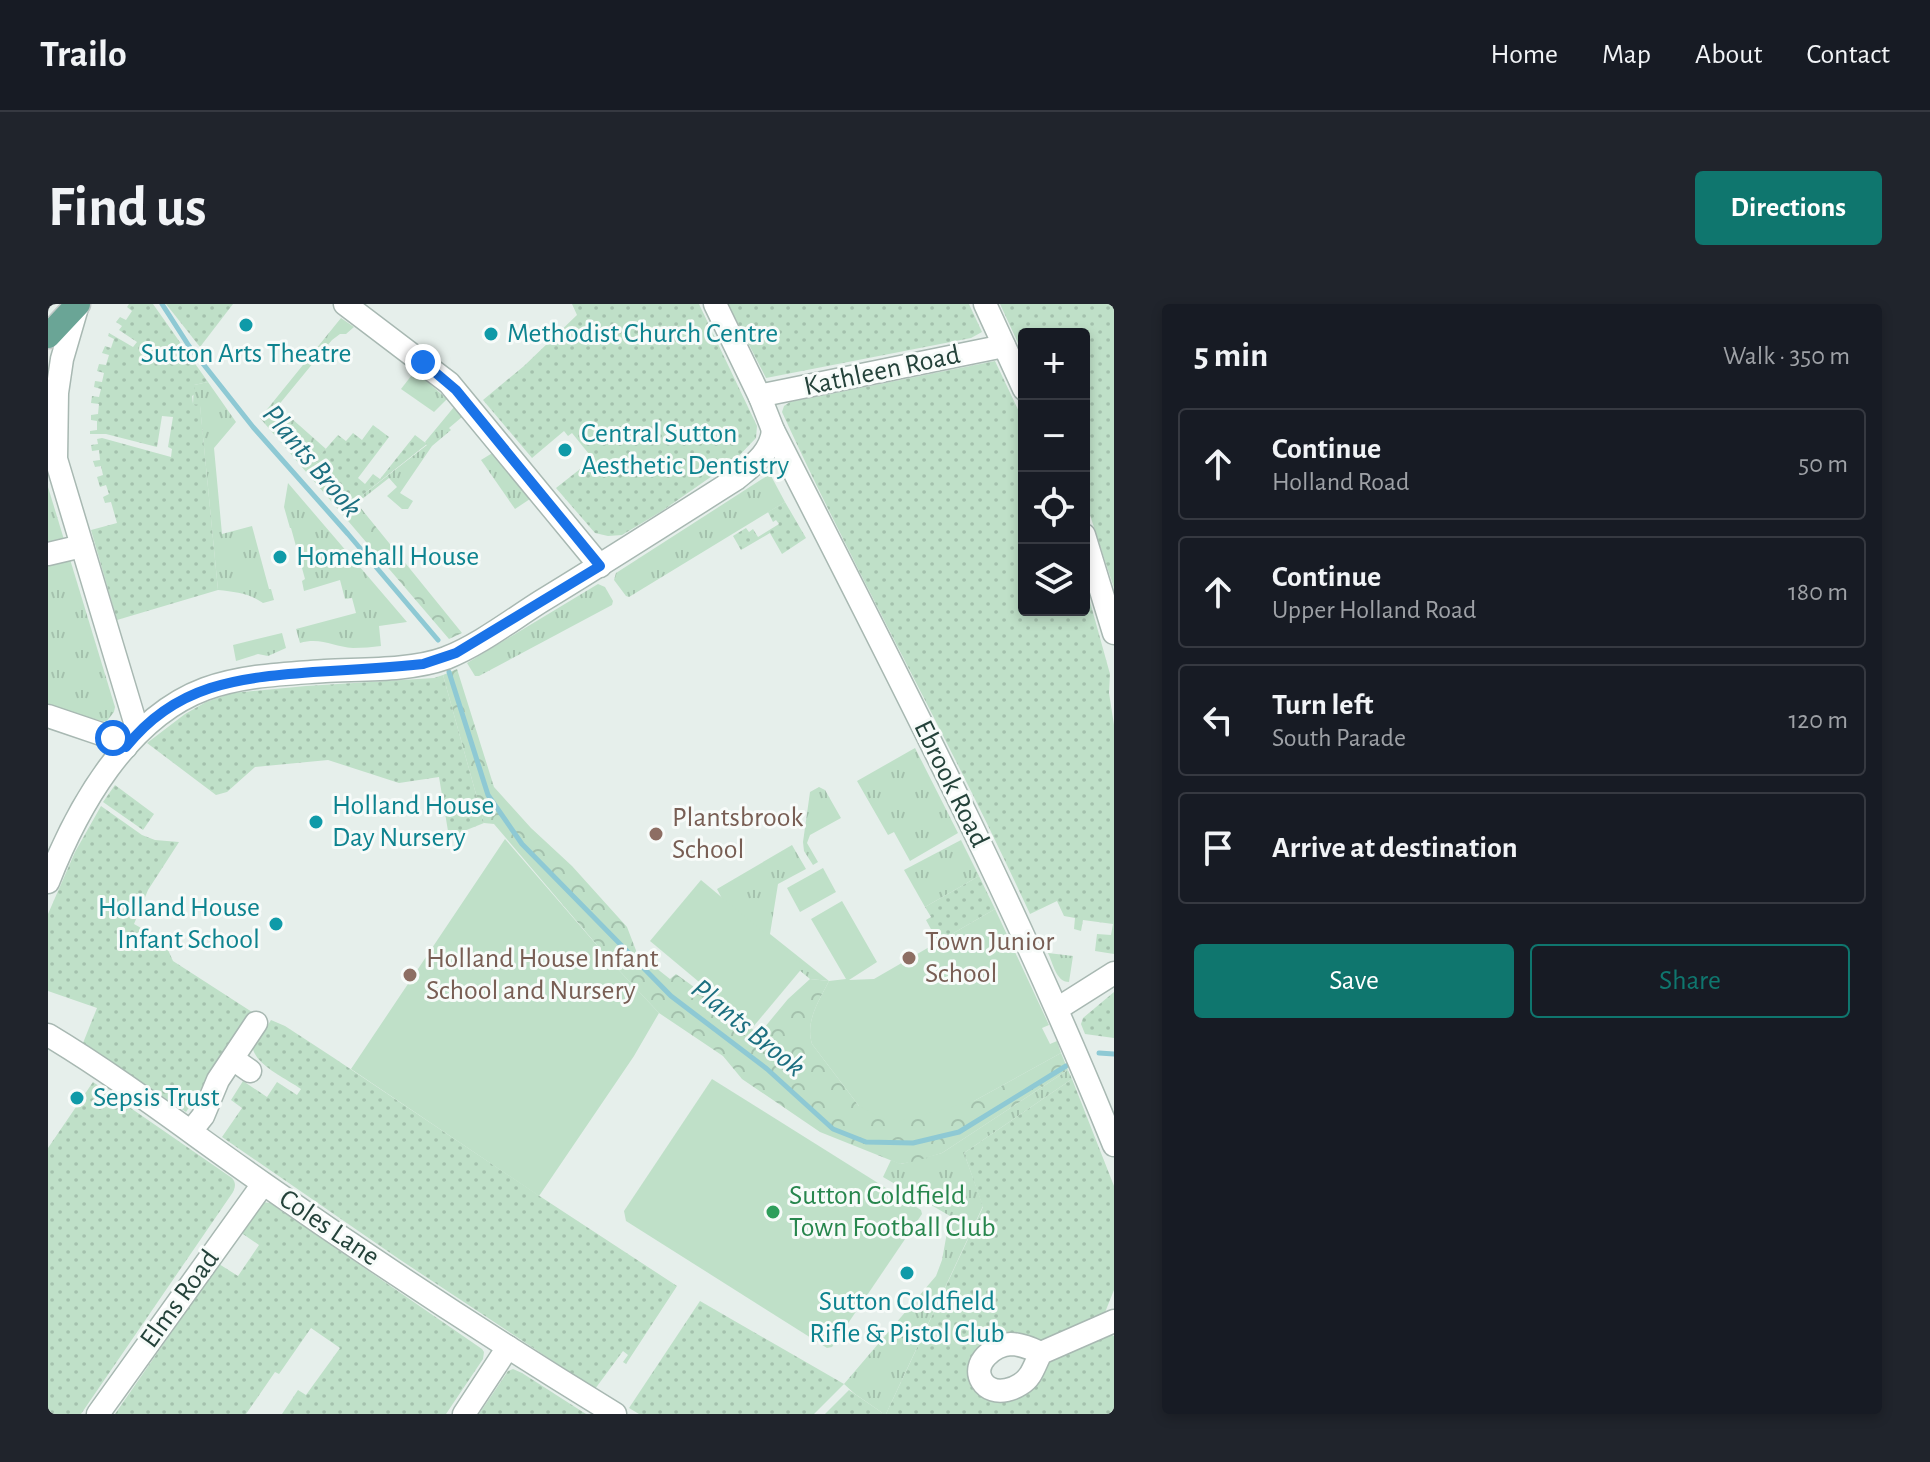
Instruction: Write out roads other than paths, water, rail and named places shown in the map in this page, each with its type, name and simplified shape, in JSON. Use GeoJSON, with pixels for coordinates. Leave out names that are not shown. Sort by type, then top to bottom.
{"type":"FeatureCollection","features":[{"type":"Feature","properties":{"kind":"main road"},"geometry":{"type":"LineString","coordinates":[[48,336],[78,304]]}},
{"type":"Feature","properties":{"kind":"street"},"geometry":{"type":"LineString","coordinates":[[78,304],[62,359],[52,454],[82,546],[132,740]]}},
{"type":"Feature","properties":{"kind":"street"},"geometry":{"type":"LineString","coordinates":[[345,304],[449,383],[600,566]]}},
{"type":"Feature","properties":{"kind":"street","name":"Ebrook Road"},"geometry":{"type":"LineString","coordinates":[[715,304],[773,430],[989,861],[1057,1009],[1114,1145]]}},
{"type":"Feature","properties":{"kind":"street"},"geometry":{"type":"LineString","coordinates":[[985,304],[1018,376]]}},
{"type":"Feature","properties":{"kind":"street","name":"Kathleen Road"},"geometry":{"type":"LineString","coordinates":[[760,397],[1004,346]]}},
{"type":"Feature","properties":{"kind":"street"},"geometry":{"type":"LineString","coordinates":[[48,882],[53,858],[91,796],[132,740],[176,703],[208,688],[262,676],[411,665],[456,653],[736,479],[767,450],[772,442],[773,430]]}},
{"type":"Feature","properties":{"kind":"street"},"geometry":{"type":"LineString","coordinates":[[1087,544],[1114,633]]}},
{"type":"Feature","properties":{"kind":"street"},"geometry":{"type":"LineString","coordinates":[[48,554],[82,546]]}},
{"type":"Feature","properties":{"kind":"street"},"geometry":{"type":"LineString","coordinates":[[48,716],[113,738],[132,740]]}},
{"type":"Feature","properties":{"kind":"street"},"geometry":{"type":"LineString","coordinates":[[1057,1009],[1114,973]]}},
{"type":"Feature","properties":{"kind":"street"},"geometry":{"type":"LineString","coordinates":[[191,1131],[203,1116],[218,1080],[242,1065],[256,1023]]}},
{"type":"Feature","properties":{"kind":"street","name":"Coles Lane"},"geometry":{"type":"LineString","coordinates":[[48,1035],[191,1131],[263,1184],[508,1347],[615,1414]]}},
{"type":"Feature","properties":{"kind":"street","name":"Elms Road"},"geometry":{"type":"LineString","coordinates":[[98,1414],[263,1184]]}},
{"type":"Feature","properties":{"kind":"street"},"geometry":{"type":"LineString","coordinates":[[1041,1353],[1114,1321]]}},
{"type":"Feature","properties":{"kind":"street"},"geometry":{"type":"LineString","coordinates":[[464,1414],[508,1347]]}},
{"type":"Feature","properties":{"kind":"waterway","name":"Plants Brook"},"geometry":{"type":"LineString","coordinates":[[162,304],[189,346],[253,427],[438,640]]}},
{"type":"Feature","properties":{"kind":"waterway","name":"Plants Brook"},"geometry":{"type":"LineString","coordinates":[[449,672],[488,795],[522,844],[671,996],[767,1069],[833,1129],[866,1142],[913,1143],[959,1132],[1066,1066]]}},
{"type":"Feature","properties":{"kind":"waterway","name":"Plants Brook"},"geometry":{"type":"LineString","coordinates":[[1099,1053],[1114,1054]]}},
{"type":"Feature","properties":{"kind":"place","name":"Sutton Arts Theatre"},"geometry":{"type":"Point","coordinates":[246,325]}},
{"type":"Feature","properties":{"kind":"place","name":"Methodist Church Centre"},"geometry":{"type":"Point","coordinates":[491,334]}},
{"type":"Feature","properties":{"kind":"place","name":"Central Sutton Aesthetic Dentistry"},"geometry":{"type":"Point","coordinates":[565,450]}},
{"type":"Feature","properties":{"kind":"place","name":"Homehall House"},"geometry":{"type":"Point","coordinates":[280,557]}},
{"type":"Feature","properties":{"kind":"place","name":"Holland House Day Nursery"},"geometry":{"type":"Point","coordinates":[316,822]}},
{"type":"Feature","properties":{"kind":"place","name":"Plantsbrook School"},"geometry":{"type":"Point","coordinates":[656,834]}},
{"type":"Feature","properties":{"kind":"place","name":"Holland House Infant School"},"geometry":{"type":"Point","coordinates":[276,924]}},
{"type":"Feature","properties":{"kind":"place","name":"Town Junior School"},"geometry":{"type":"Point","coordinates":[909,958]}},
{"type":"Feature","properties":{"kind":"place","name":"Holland House Infant School and Nursery"},"geometry":{"type":"Point","coordinates":[410,975]}},
{"type":"Feature","properties":{"kind":"place","name":"Sepsis Trust"},"geometry":{"type":"Point","coordinates":[77,1098]}},
{"type":"Feature","properties":{"kind":"place","name":"Sutton Coldfield Town Football Club"},"geometry":{"type":"Point","coordinates":[773,1212]}},
{"type":"Feature","properties":{"kind":"place","name":"Sutton Coldfield Rifle & Pistol Club"},"geometry":{"type":"Point","coordinates":[907,1273]}}]}
